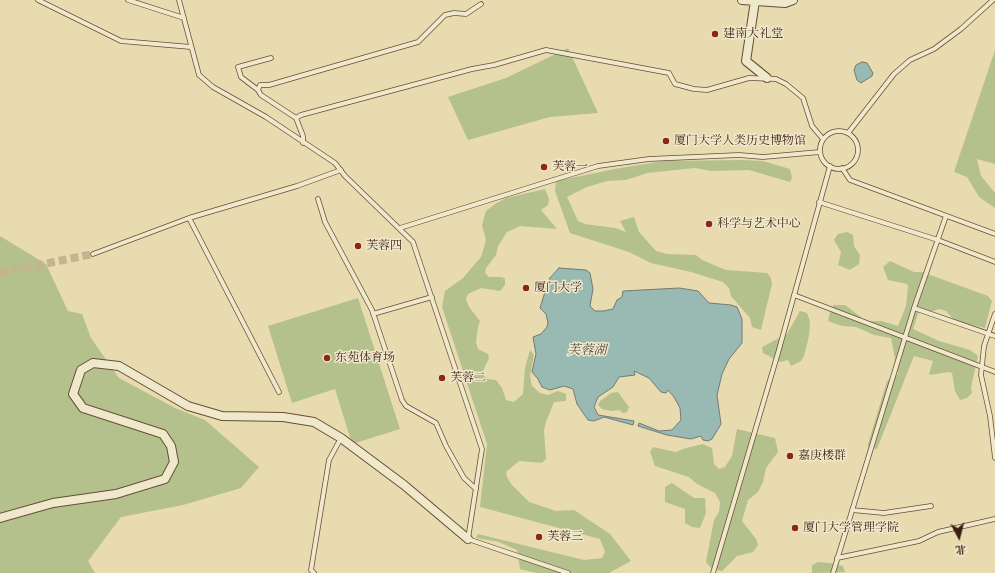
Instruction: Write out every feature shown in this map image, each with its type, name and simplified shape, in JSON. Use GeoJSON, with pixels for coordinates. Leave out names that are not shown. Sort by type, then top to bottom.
{"type":"FeatureCollection","features":[{"type":"Feature","properties":{"kind":"street"},"geometry":{"type":"LineString","coordinates":[[742,0],[785,3],[793,0]]}},
{"type":"Feature","properties":{"kind":"street"},"geometry":{"type":"LineString","coordinates":[[755,1],[746,61],[767,78]]}},
{"type":"Feature","properties":{"kind":"street"},"geometry":{"type":"LineString","coordinates":[[0,518],[53,503],[116,494],[164,479],[174,462],[171,446],[163,434],[83,408],[73,394],[81,370],[93,363],[119,366],[188,406],[222,416],[283,417],[314,422],[341,438],[404,485],[468,539]]}},
{"type":"Feature","properties":{"kind":"lane"},"geometry":{"type":"LineString","coordinates":[[38,0],[121,41],[191,47]]}},
{"type":"Feature","properties":{"kind":"lane"},"geometry":{"type":"LineString","coordinates":[[128,0],[184,18]]}},
{"type":"Feature","properties":{"kind":"lane"},"geometry":{"type":"LineString","coordinates":[[179,0],[199,74],[213,88],[266,117],[335,163],[413,242],[482,449],[468,539],[568,573]]}},
{"type":"Feature","properties":{"kind":"lane"},"geometry":{"type":"LineString","coordinates":[[848,134],[894,74],[910,60],[934,49],[961,29],[993,0]]}},
{"type":"Feature","properties":{"kind":"lane"},"geometry":{"type":"LineString","coordinates":[[258,90],[260,85],[269,85],[418,42],[445,15],[454,13],[466,14],[481,4]]}},
{"type":"Feature","properties":{"kind":"lane"},"geometry":{"type":"LineString","coordinates":[[296,118],[301,115],[472,69],[494,66],[546,50],[669,73],[675,84],[694,89],[707,90],[749,78],[776,79],[786,84],[803,98],[812,126],[823,139]]}},
{"type":"Feature","properties":{"kind":"lane"},"geometry":{"type":"LineString","coordinates":[[271,58],[238,67],[241,77],[268,100],[296,118],[304,143]]}},
{"type":"Feature","properties":{"kind":"lane"},"geometry":{"type":"LineString","coordinates":[[834,131],[848,134],[857,143],[858,150],[853,162],[842,168],[830,166],[825,163],[820,152],[823,139],[834,131]]}},
{"type":"Feature","properties":{"kind":"lane"},"geometry":{"type":"LineString","coordinates":[[400,228],[598,166],[649,159],[739,155],[763,157],[820,152]]}},
{"type":"Feature","properties":{"kind":"lane"},"geometry":{"type":"LineString","coordinates":[[713,573],[830,166]]}},
{"type":"Feature","properties":{"kind":"lane"},"geometry":{"type":"LineString","coordinates":[[842,168],[850,180],[995,234]]}},
{"type":"Feature","properties":{"kind":"lane"},"geometry":{"type":"LineString","coordinates":[[94,254],[189,218],[297,186],[341,170]]}},
{"type":"Feature","properties":{"kind":"lane"},"geometry":{"type":"LineString","coordinates":[[318,199],[325,222],[373,314],[402,400],[406,406],[436,423],[446,446],[464,478],[476,490]]}},
{"type":"Feature","properties":{"kind":"lane"},"geometry":{"type":"LineString","coordinates":[[819,202],[938,240],[995,262]]}},
{"type":"Feature","properties":{"kind":"lane"},"geometry":{"type":"LineString","coordinates":[[832,573],[914,308],[946,216]]}},
{"type":"Feature","properties":{"kind":"lane"},"geometry":{"type":"LineString","coordinates":[[189,218],[279,392]]}},
{"type":"Feature","properties":{"kind":"lane"},"geometry":{"type":"LineString","coordinates":[[794,295],[995,372]]}},
{"type":"Feature","properties":{"kind":"lane"},"geometry":{"type":"LineString","coordinates":[[373,314],[432,297]]}},
{"type":"Feature","properties":{"kind":"lane"},"geometry":{"type":"LineString","coordinates":[[914,308],[995,336]]}},
{"type":"Feature","properties":{"kind":"lane"},"geometry":{"type":"LineString","coordinates":[[995,314],[984,346],[981,375],[990,416],[995,458]]}},
{"type":"Feature","properties":{"kind":"lane"},"geometry":{"type":"LineString","coordinates":[[314,573],[311,570],[329,460],[341,438]]}},
{"type":"Feature","properties":{"kind":"lane"},"geometry":{"type":"LineString","coordinates":[[852,510],[884,513],[931,506]]}},
{"type":"Feature","properties":{"kind":"lane"},"geometry":{"type":"LineString","coordinates":[[837,558],[919,542],[938,532],[995,519]]}},
{"type":"Feature","properties":{"kind":"green space"},"geometry":{"type":"Polygon","coordinates":[[[568,48],[598,113],[550,117],[468,140],[448,97],[506,78],[568,48]]]}},
{"type":"Feature","properties":{"kind":"green space"},"geometry":{"type":"Polygon","coordinates":[[[995,50],[995,164],[977,159],[981,176],[995,193],[995,208],[979,197],[967,177],[954,172],[995,50]]]}},
{"type":"Feature","properties":{"kind":"green space"},"geometry":{"type":"Polygon","coordinates":[[[664,161],[763,161],[790,169],[792,178],[790,182],[749,170],[711,171],[695,168],[647,173],[626,180],[607,181],[587,187],[567,197],[578,221],[585,224],[615,228],[626,232],[620,221],[634,217],[639,232],[656,251],[667,254],[696,255],[702,260],[726,270],[767,273],[771,278],[772,284],[761,330],[752,327],[750,318],[731,296],[729,288],[723,282],[691,272],[651,263],[629,252],[570,233],[555,191],[556,181],[620,168],[664,161]]]}},
{"type":"Feature","properties":{"kind":"green space"},"geometry":{"type":"Polygon","coordinates":[[[545,189],[549,199],[548,205],[541,210],[557,229],[520,226],[507,232],[498,246],[496,255],[486,268],[485,273],[489,277],[502,277],[505,279],[505,285],[500,291],[481,288],[468,294],[466,299],[469,307],[480,321],[476,342],[478,349],[488,354],[489,358],[482,373],[487,379],[496,380],[502,388],[506,400],[514,402],[523,394],[525,368],[530,350],[534,355],[530,376],[532,386],[540,393],[548,395],[558,391],[566,394],[566,401],[554,402],[546,422],[544,430],[546,459],[542,463],[519,461],[506,472],[507,477],[511,484],[529,502],[556,511],[574,510],[610,534],[631,561],[609,573],[538,573],[520,569],[517,550],[499,542],[476,538],[478,534],[584,560],[602,558],[605,552],[600,539],[480,507],[487,444],[442,307],[445,291],[463,278],[481,257],[486,240],[482,225],[486,211],[506,198],[545,189]]]}},
{"type":"Feature","properties":{"kind":"green space"},"geometry":{"type":"Polygon","coordinates":[[[847,232],[853,235],[854,246],[860,255],[859,264],[850,270],[838,265],[841,252],[834,240],[838,234],[847,232]]]}},
{"type":"Feature","properties":{"kind":"green space"},"geometry":{"type":"Polygon","coordinates":[[[0,236],[46,264],[68,311],[82,314],[91,338],[119,378],[175,408],[205,420],[259,467],[241,488],[183,505],[121,517],[88,561],[95,573],[0,573],[0,236]]]}},
{"type":"Feature","properties":{"kind":"green space"},"geometry":{"type":"Polygon","coordinates":[[[890,261],[914,272],[922,272],[988,296],[992,301],[985,328],[955,321],[946,311],[939,309],[929,313],[923,311],[918,314],[913,329],[939,341],[970,350],[978,356],[971,387],[972,393],[967,398],[960,400],[955,391],[952,373],[948,372],[931,375],[929,374],[933,361],[914,356],[877,449],[868,447],[868,444],[887,381],[898,374],[891,338],[874,335],[856,327],[842,326],[828,321],[831,308],[834,305],[845,305],[866,321],[881,321],[898,326],[906,306],[908,286],[907,284],[888,280],[883,267],[890,261]]]}},
{"type":"Feature","properties":{"kind":"green space","name":"东苑体育场"},"geometry":{"type":"Polygon","coordinates":[[[358,298],[400,429],[352,444],[335,389],[292,403],[268,326],[358,298]]]}},
{"type":"Feature","properties":{"kind":"green space"},"geometry":{"type":"Polygon","coordinates":[[[800,311],[807,313],[810,321],[809,336],[804,356],[801,361],[791,366],[788,360],[780,362],[763,353],[762,347],[787,334],[800,311]]]}},
{"type":"Feature","properties":{"kind":"green space"},"geometry":{"type":"Polygon","coordinates":[[[618,392],[629,407],[627,412],[623,413],[619,410],[612,411],[602,409],[598,405],[600,401],[611,393],[618,392]]]}},
{"type":"Feature","properties":{"kind":"green space"},"geometry":{"type":"Polygon","coordinates":[[[737,429],[775,438],[778,452],[766,468],[763,482],[758,492],[748,500],[742,521],[756,539],[758,545],[753,552],[737,556],[722,571],[712,569],[706,562],[714,520],[719,512],[720,502],[715,493],[697,484],[689,477],[655,466],[650,452],[653,447],[676,452],[703,444],[712,448],[714,464],[719,469],[725,467],[732,456],[737,429]]]}},
{"type":"Feature","properties":{"kind":"green space"},"geometry":{"type":"Polygon","coordinates":[[[672,483],[694,498],[705,498],[706,513],[700,528],[692,527],[685,523],[685,509],[665,502],[665,487],[672,483]]]}},
{"type":"Feature","properties":{"kind":"green space"},"geometry":{"type":"Polygon","coordinates":[[[818,562],[843,566],[845,572],[812,573],[812,565],[818,562]]]}},
{"type":"Feature","properties":{"kind":"water"},"geometry":{"type":"Polygon","coordinates":[[[862,62],[867,63],[873,73],[872,76],[861,83],[857,80],[854,70],[856,65],[862,62]]]}},
{"type":"Feature","properties":{"kind":"water","name":"芙蓉湖"},"geometry":{"type":"Polygon","coordinates":[[[559,268],[586,270],[590,273],[593,289],[590,306],[595,311],[613,309],[617,300],[622,297],[623,291],[679,288],[698,291],[709,303],[737,307],[742,319],[742,343],[729,359],[722,374],[717,395],[721,424],[712,439],[708,441],[703,440],[701,436],[691,439],[667,435],[638,426],[639,423],[659,431],[672,430],[681,420],[680,408],[668,390],[666,393],[661,392],[649,378],[634,371],[635,375],[619,377],[613,387],[598,397],[594,407],[598,415],[634,421],[633,425],[604,417],[594,421],[588,420],[577,404],[573,389],[564,386],[550,390],[542,387],[532,372],[536,354],[533,337],[541,334],[547,327],[548,323],[546,314],[540,308],[549,279],[559,268]]]}},
{"type":"Feature","properties":{"kind":"tunnel"},"geometry":{"type":"LineString","coordinates":[[0,273],[93,254]]}},
{"type":"Feature","properties":{"kind":"place","name":"建南大礼堂"},"geometry":{"type":"Point","coordinates":[715,34]}},
{"type":"Feature","properties":{"kind":"place","name":"厦门大学人类历史博物馆"},"geometry":{"type":"Point","coordinates":[666,141]}},
{"type":"Feature","properties":{"kind":"place","name":"芙蓉一"},"geometry":{"type":"Point","coordinates":[544,167]}},
{"type":"Feature","properties":{"kind":"place","name":"科学与艺术中心"},"geometry":{"type":"Point","coordinates":[709,224]}},
{"type":"Feature","properties":{"kind":"place","name":"芙蓉四"},"geometry":{"type":"Point","coordinates":[358,246]}},
{"type":"Feature","properties":{"kind":"place","name":"厦门大学"},"geometry":{"type":"Point","coordinates":[526,288]}},
{"type":"Feature","properties":{"kind":"place","name":"东苑体育场"},"geometry":{"type":"Point","coordinates":[327,358]}},
{"type":"Feature","properties":{"kind":"place","name":"芙蓉二"},"geometry":{"type":"Point","coordinates":[442,378]}},
{"type":"Feature","properties":{"kind":"place","name":"嘉庚楼群"},"geometry":{"type":"Point","coordinates":[790,456]}},
{"type":"Feature","properties":{"kind":"place","name":"厦门大学管理学院"},"geometry":{"type":"Point","coordinates":[795,528]}},
{"type":"Feature","properties":{"kind":"place","name":"芙蓉三"},"geometry":{"type":"Point","coordinates":[539,537]}}]}
